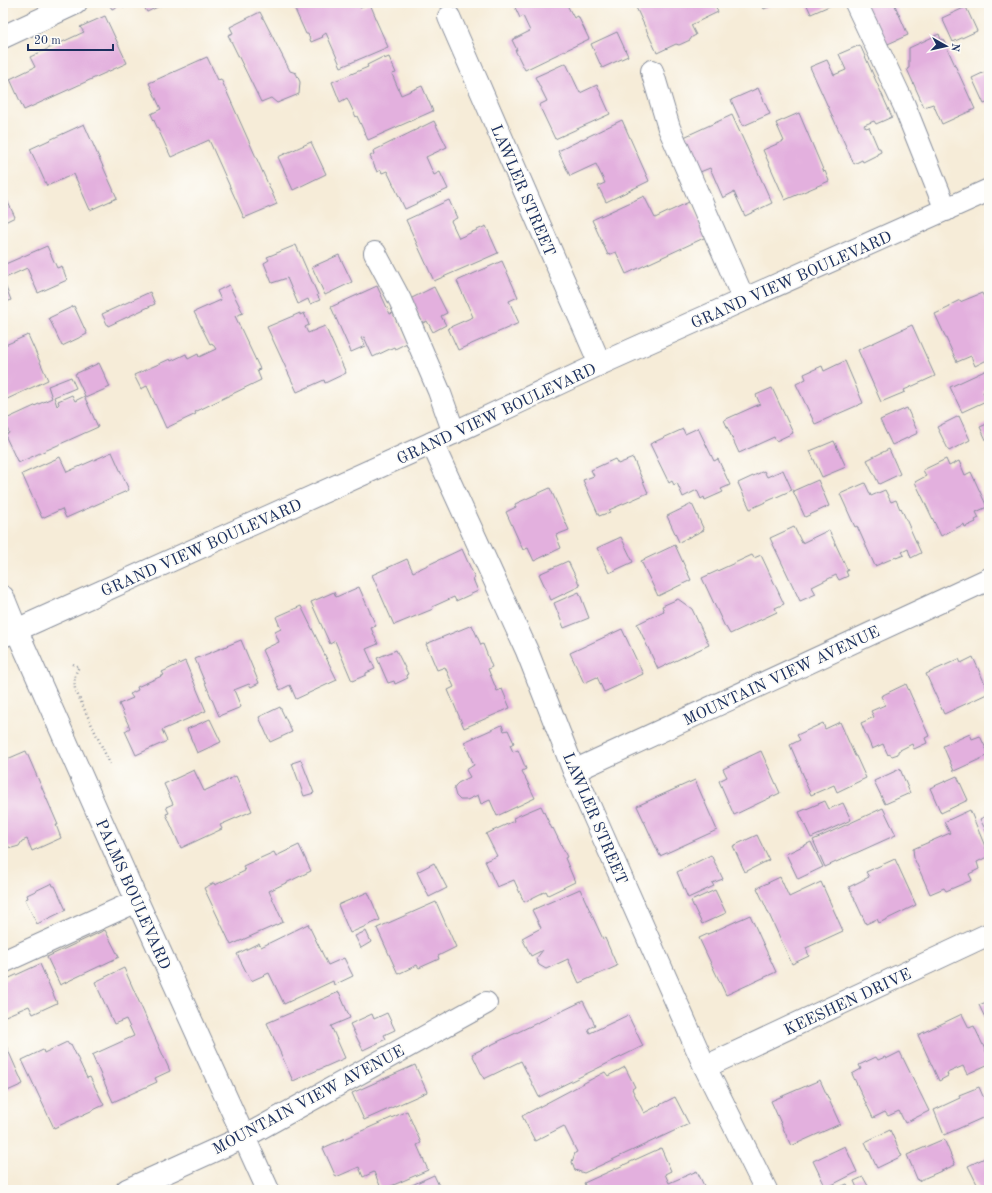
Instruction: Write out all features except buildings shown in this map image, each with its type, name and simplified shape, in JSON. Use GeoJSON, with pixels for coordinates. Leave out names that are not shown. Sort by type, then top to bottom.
{"type":"FeatureCollection","features":[{"type":"Feature","properties":{"kind":"street"},"geometry":{"type":"LineString","coordinates":[[3,37],[76,3]]}},
{"type":"Feature","properties":{"kind":"street"},"geometry":{"type":"LineString","coordinates":[[856,3],[904,105],[946,210]]}},
{"type":"Feature","properties":{"kind":"street","name":"LAWLER STREET"},"geometry":{"type":"LineString","coordinates":[[449,17],[600,364]]}},
{"type":"Feature","properties":{"kind":"street"},"geometry":{"type":"LineString","coordinates":[[652,71],[669,128],[744,300]]}},
{"type":"Feature","properties":{"kind":"street","name":"GRAND VIEW BOULEVARD"},"geometry":{"type":"LineString","coordinates":[[10,633],[454,433],[600,364],[989,190]]}},
{"type":"Feature","properties":{"kind":"street"},"geometry":{"type":"LineString","coordinates":[[375,253],[400,300],[439,391],[454,433]]}},
{"type":"Feature","properties":{"kind":"street","name":"LAWLER STREET"},"geometry":{"type":"LineString","coordinates":[[432,443],[527,650],[574,771],[705,1067],[766,1190]]}},
{"type":"Feature","properties":{"kind":"street","name":"MOUNTAIN VIEW AVENUE"},"geometry":{"type":"LineString","coordinates":[[574,771],[989,579]]}},
{"type":"Feature","properties":{"kind":"street","name":"PALMS BOULEVARD"},"geometry":{"type":"LineString","coordinates":[[3,597],[10,633],[137,901],[268,1190]]}},
{"type":"Feature","properties":{"kind":"street"},"geometry":{"type":"LineString","coordinates":[[3,962],[137,901]]}},
{"type":"Feature","properties":{"kind":"street","name":"KEESHEN DRIVE"},"geometry":{"type":"LineString","coordinates":[[705,1067],[989,934]]}},
{"type":"Feature","properties":{"kind":"street","name":"MOUNTAIN VIEW AVENUE"},"geometry":{"type":"LineString","coordinates":[[127,1190],[244,1137],[486,1003]]}},
{"type":"Feature","properties":{"kind":"path"},"geometry":{"type":"LineString","coordinates":[[73,664],[79,667],[74,674],[76,689],[110,764]]}}]}
